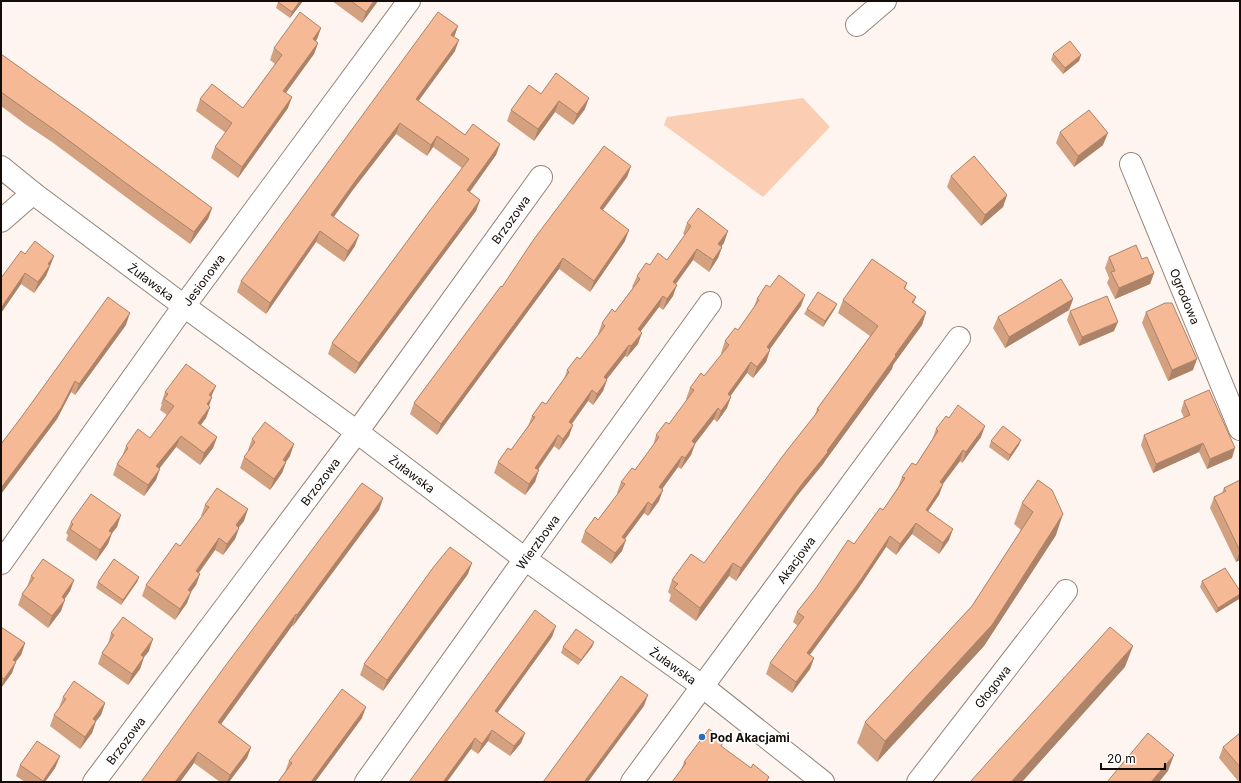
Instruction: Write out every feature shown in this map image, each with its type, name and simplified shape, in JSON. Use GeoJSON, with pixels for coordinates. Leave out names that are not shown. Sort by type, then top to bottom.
{"type":"FeatureCollection","features":[{"type":"Feature","properties":{"kind":"street","name":"Jesionowa"},"geometry":{"type":"LineString","coordinates":[[1,563],[184,306],[409,1]]}},
{"type":"Feature","properties":{"kind":"street"},"geometry":{"type":"LineString","coordinates":[[857,25],[884,1]]}},
{"type":"Feature","properties":{"kind":"street","name":"Ogrodowa"},"geometry":{"type":"LineString","coordinates":[[1131,164],[1240,429]]}},
{"type":"Feature","properties":{"kind":"street","name":"Żuławska"},"geometry":{"type":"LineString","coordinates":[[1,167],[33,193],[184,306],[358,432],[525,559],[702,686],[823,782]]}},
{"type":"Feature","properties":{"kind":"street","name":"Brzozowa"},"geometry":{"type":"LineString","coordinates":[[94,782],[358,432],[541,177]]}},
{"type":"Feature","properties":{"kind":"street"},"geometry":{"type":"LineString","coordinates":[[1,220],[33,193]]}},
{"type":"Feature","properties":{"kind":"street","name":"Wierzbowa"},"geometry":{"type":"LineString","coordinates":[[366,782],[710,302]]}},
{"type":"Feature","properties":{"kind":"street","name":"Akacjowa"},"geometry":{"type":"LineString","coordinates":[[632,782],[959,338]]}},
{"type":"Feature","properties":{"kind":"street","name":"Głogowa"},"geometry":{"type":"LineString","coordinates":[[918,782],[1066,591]]}},
{"type":"Feature","properties":{"kind":"shaded area"},"geometry":{"type":"Polygon","coordinates":[[[803,98],[830,127],[763,197],[664,125],[667,117],[803,98]]]}},
{"type":"Feature","properties":{"kind":"building"},"geometry":{"type":"Polygon","coordinates":[[[278,1],[300,1],[292,12],[278,1]]]}},
{"type":"Feature","properties":{"kind":"building"},"geometry":{"type":"Polygon","coordinates":[[[351,1],[374,1],[366,12],[351,1]]]}},
{"type":"Feature","properties":{"kind":"building"},"geometry":{"type":"Polygon","coordinates":[[[300,12],[321,28],[313,39],[318,43],[283,91],[292,97],[242,167],[215,147],[232,123],[200,99],[212,84],[243,108],[282,55],[274,48],[300,12]]]}},
{"type":"Feature","properties":{"kind":"building"},"geometry":{"type":"Polygon","coordinates":[[[438,12],[458,26],[451,35],[459,40],[416,99],[465,135],[473,124],[500,144],[467,190],[480,200],[359,363],[332,343],[469,159],[437,136],[431,145],[400,123],[331,215],[359,235],[348,251],[320,231],[270,303],[241,281],[438,12]]]}},
{"type":"Feature","properties":{"kind":"building"},"geometry":{"type":"Polygon","coordinates":[[[1070,41],[1081,55],[1065,68],[1053,54],[1070,41]]]}},
{"type":"Feature","properties":{"kind":"building"},"geometry":{"type":"Polygon","coordinates":[[[1,54],[212,208],[194,232],[1,92],[1,54]]]}},
{"type":"Feature","properties":{"kind":"building"},"geometry":{"type":"Polygon","coordinates":[[[556,73],[589,98],[577,114],[559,101],[538,129],[511,110],[529,85],[541,94],[556,73]]]}},
{"type":"Feature","properties":{"kind":"building"},"geometry":{"type":"Polygon","coordinates":[[[1089,110],[1108,133],[1078,156],[1060,132],[1089,110]]]}},
{"type":"Feature","properties":{"kind":"building"},"geometry":{"type":"Polygon","coordinates":[[[604,146],[631,166],[600,208],[629,230],[594,281],[563,258],[441,424],[414,403],[501,286],[502,287],[534,239],[604,146]]]}},
{"type":"Feature","properties":{"kind":"building"},"geometry":{"type":"Polygon","coordinates":[[[974,156],[1007,195],[985,215],[951,176],[974,156]]]}},
{"type":"Feature","properties":{"kind":"building"},"geometry":{"type":"Polygon","coordinates":[[[698,208],[728,231],[718,244],[722,247],[713,260],[697,249],[673,282],[677,285],[667,299],[663,296],[638,329],[642,333],[631,346],[629,345],[604,377],[607,380],[597,394],[592,390],[569,422],[573,425],[563,439],[558,435],[535,468],[539,470],[529,484],[498,462],[508,448],[511,450],[535,417],[532,416],[542,402],[546,404],[569,372],[567,370],[577,357],[580,359],[605,326],[602,323],[612,309],[615,312],[640,279],[637,276],[646,263],[650,265],[658,253],[667,260],[691,226],[687,223],[698,208]]]}},
{"type":"Feature","properties":{"kind":"building"},"geometry":{"type":"Polygon","coordinates":[[[35,241],[54,256],[48,264],[50,265],[38,282],[25,273],[1,308],[1,278],[21,251],[25,254],[35,241]]]}},
{"type":"Feature","properties":{"kind":"building"},"geometry":{"type":"Polygon","coordinates":[[[1136,245],[1142,259],[1147,257],[1154,273],[1119,288],[1111,272],[1115,271],[1109,257],[1136,245]]]}},
{"type":"Feature","properties":{"kind":"building"},"geometry":{"type":"Polygon","coordinates":[[[872,259],[907,283],[904,288],[916,297],[912,302],[926,312],[827,451],[828,452],[802,484],[741,568],[733,563],[700,608],[674,588],[678,584],[672,580],[691,554],[704,563],[785,453],[819,410],[817,409],[878,326],[843,300],[872,259]]]}},
{"type":"Feature","properties":{"kind":"building"},"geometry":{"type":"Polygon","coordinates":[[[779,275],[805,295],[767,347],[770,350],[757,367],[751,362],[728,394],[731,397],[721,411],[718,408],[692,441],[695,444],[685,458],[682,456],[659,487],[663,490],[652,505],[648,502],[622,537],[626,540],[615,553],[585,531],[595,517],[598,520],[625,484],[621,482],[632,468],[635,470],[659,437],[656,435],[666,422],[669,424],[694,390],[690,388],[701,373],[704,376],[729,345],[725,341],[735,328],[738,330],[759,300],[757,299],[766,285],[770,287],[779,275]]]}},
{"type":"Feature","properties":{"kind":"building"},"geometry":{"type":"Polygon","coordinates":[[[1061,279],[1073,299],[1009,337],[998,317],[1061,279]]]}},
{"type":"Feature","properties":{"kind":"building"},"geometry":{"type":"Polygon","coordinates":[[[818,292],[837,304],[825,321],[807,309],[818,292]]]}},
{"type":"Feature","properties":{"kind":"building"},"geometry":{"type":"Polygon","coordinates":[[[1107,296],[1118,322],[1082,337],[1070,311],[1107,296]]]}},
{"type":"Feature","properties":{"kind":"building"},"geometry":{"type":"Polygon","coordinates":[[[108,297],[130,313],[79,384],[75,381],[61,408],[1,488],[1,444],[108,297]]]}},
{"type":"Feature","properties":{"kind":"building"},"geometry":{"type":"Polygon","coordinates":[[[1165,303],[1172,303],[1197,359],[1172,370],[1146,312],[1165,303]]]}},
{"type":"Feature","properties":{"kind":"building"},"geometry":{"type":"Polygon","coordinates":[[[186,364],[216,386],[209,395],[212,397],[207,404],[210,407],[198,423],[217,437],[204,453],[181,436],[156,466],[160,469],[148,485],[117,464],[128,448],[126,446],[138,429],[150,438],[174,406],[164,399],[168,394],[165,392],[186,364]]]}},
{"type":"Feature","properties":{"kind":"building"},"geometry":{"type":"Polygon","coordinates":[[[1209,390],[1235,448],[1210,459],[1203,443],[1156,464],[1144,435],[1190,415],[1184,401],[1209,390]]]}},
{"type":"Feature","properties":{"kind":"building"},"geometry":{"type":"Polygon","coordinates":[[[958,405],[985,426],[966,452],[963,450],[940,482],[943,484],[926,510],[953,529],[943,543],[916,523],[900,544],[890,536],[862,578],[807,653],[814,658],[796,682],[770,663],[804,617],[797,612],[816,588],[848,540],[854,544],[880,508],[883,510],[905,478],[902,477],[912,463],[916,465],[938,431],[936,429],[946,416],[949,418],[958,405]]]}},
{"type":"Feature","properties":{"kind":"building"},"geometry":{"type":"Polygon","coordinates":[[[265,422],[294,444],[283,460],[286,462],[274,479],[244,457],[255,442],[252,439],[265,422]]]}},
{"type":"Feature","properties":{"kind":"building"},"geometry":{"type":"Polygon","coordinates":[[[1003,426],[1021,440],[1010,455],[991,441],[1003,426]]]}},
{"type":"Feature","properties":{"kind":"building"},"geometry":{"type":"Polygon","coordinates":[[[1038,480],[1052,490],[1063,514],[992,625],[885,741],[865,722],[972,606],[1033,512],[1022,503],[1038,480]]]}},
{"type":"Feature","properties":{"kind":"building"},"geometry":{"type":"Polygon","coordinates":[[[1240,480],[1240,551],[1214,497],[1226,491],[1224,488],[1240,480]]]}},
{"type":"Feature","properties":{"kind":"building"},"geometry":{"type":"Polygon","coordinates":[[[362,483],[383,498],[297,615],[296,614],[218,722],[251,747],[230,775],[198,752],[175,782],[141,782],[223,669],[362,483]]]}},
{"type":"Feature","properties":{"kind":"building"},"geometry":{"type":"Polygon","coordinates":[[[217,488],[248,509],[236,525],[239,528],[227,544],[219,538],[196,571],[200,574],[188,590],[191,592],[180,609],[146,585],[176,543],[180,546],[209,507],[205,505],[217,488]]]}},
{"type":"Feature","properties":{"kind":"building"},"geometry":{"type":"Polygon","coordinates":[[[91,494],[121,515],[109,531],[112,533],[100,550],[70,529],[73,524],[71,522],[91,494]]]}},
{"type":"Feature","properties":{"kind":"building"},"geometry":{"type":"Polygon","coordinates":[[[450,547],[472,563],[387,680],[364,664],[432,569],[450,547]]]}},
{"type":"Feature","properties":{"kind":"building"},"geometry":{"type":"Polygon","coordinates":[[[43,559],[74,580],[62,597],[65,600],[52,616],[22,594],[34,578],[31,576],[43,559]]]}},
{"type":"Feature","properties":{"kind":"building"},"geometry":{"type":"Polygon","coordinates":[[[114,559],[139,577],[123,600],[98,582],[114,559]]]}},
{"type":"Feature","properties":{"kind":"building"},"geometry":{"type":"Polygon","coordinates":[[[1225,568],[1240,591],[1240,594],[1218,608],[1202,581],[1225,568]]]}},
{"type":"Feature","properties":{"kind":"building"},"geometry":{"type":"Polygon","coordinates":[[[535,610],[556,626],[495,711],[525,733],[514,746],[492,730],[482,744],[475,738],[443,782],[409,782],[535,610]]]}},
{"type":"Feature","properties":{"kind":"building"},"geometry":{"type":"Polygon","coordinates":[[[123,617],[153,639],[141,655],[144,657],[132,674],[102,653],[114,635],[111,633],[123,617]]]}},
{"type":"Feature","properties":{"kind":"building"},"geometry":{"type":"Polygon","coordinates":[[[1,627],[25,643],[13,660],[16,662],[4,679],[1,677],[1,627]]]}},
{"type":"Feature","properties":{"kind":"building"},"geometry":{"type":"Polygon","coordinates":[[[1110,627],[1133,646],[1011,782],[970,782],[1110,627]]]}},
{"type":"Feature","properties":{"kind":"building"},"geometry":{"type":"Polygon","coordinates":[[[576,629],[594,642],[581,660],[563,647],[576,629]]]}},
{"type":"Feature","properties":{"kind":"building"},"geometry":{"type":"Polygon","coordinates":[[[621,676],[648,695],[584,782],[543,782],[621,676]]]}},
{"type":"Feature","properties":{"kind":"building"},"geometry":{"type":"Polygon","coordinates":[[[74,681],[105,703],[93,719],[96,721],[85,737],[54,715],[66,699],[63,697],[74,681]]]}},
{"type":"Feature","properties":{"kind":"building"},"geometry":{"type":"Polygon","coordinates":[[[342,689],[366,707],[311,782],[278,782],[292,763],[289,761],[342,689]]]}},
{"type":"Feature","properties":{"kind":"building"},"geometry":{"type":"Polygon","coordinates":[[[709,729],[724,741],[721,746],[751,768],[753,764],[769,777],[766,782],[672,782],[686,763],[684,762],[709,729]]]}},
{"type":"Feature","properties":{"kind":"building"},"geometry":{"type":"Polygon","coordinates":[[[1148,733],[1174,755],[1151,782],[1107,782],[1148,733]]]}},
{"type":"Feature","properties":{"kind":"building"},"geometry":{"type":"Polygon","coordinates":[[[1240,733],[1240,767],[1223,747],[1240,733]]]}},
{"type":"Feature","properties":{"kind":"building"},"geometry":{"type":"Polygon","coordinates":[[[37,741],[60,756],[43,781],[20,765],[37,741]]]}},
{"type":"Feature","properties":{"kind":"place","name":"Pod Akacjami"},"geometry":{"type":"Point","coordinates":[702,737]}}]}
